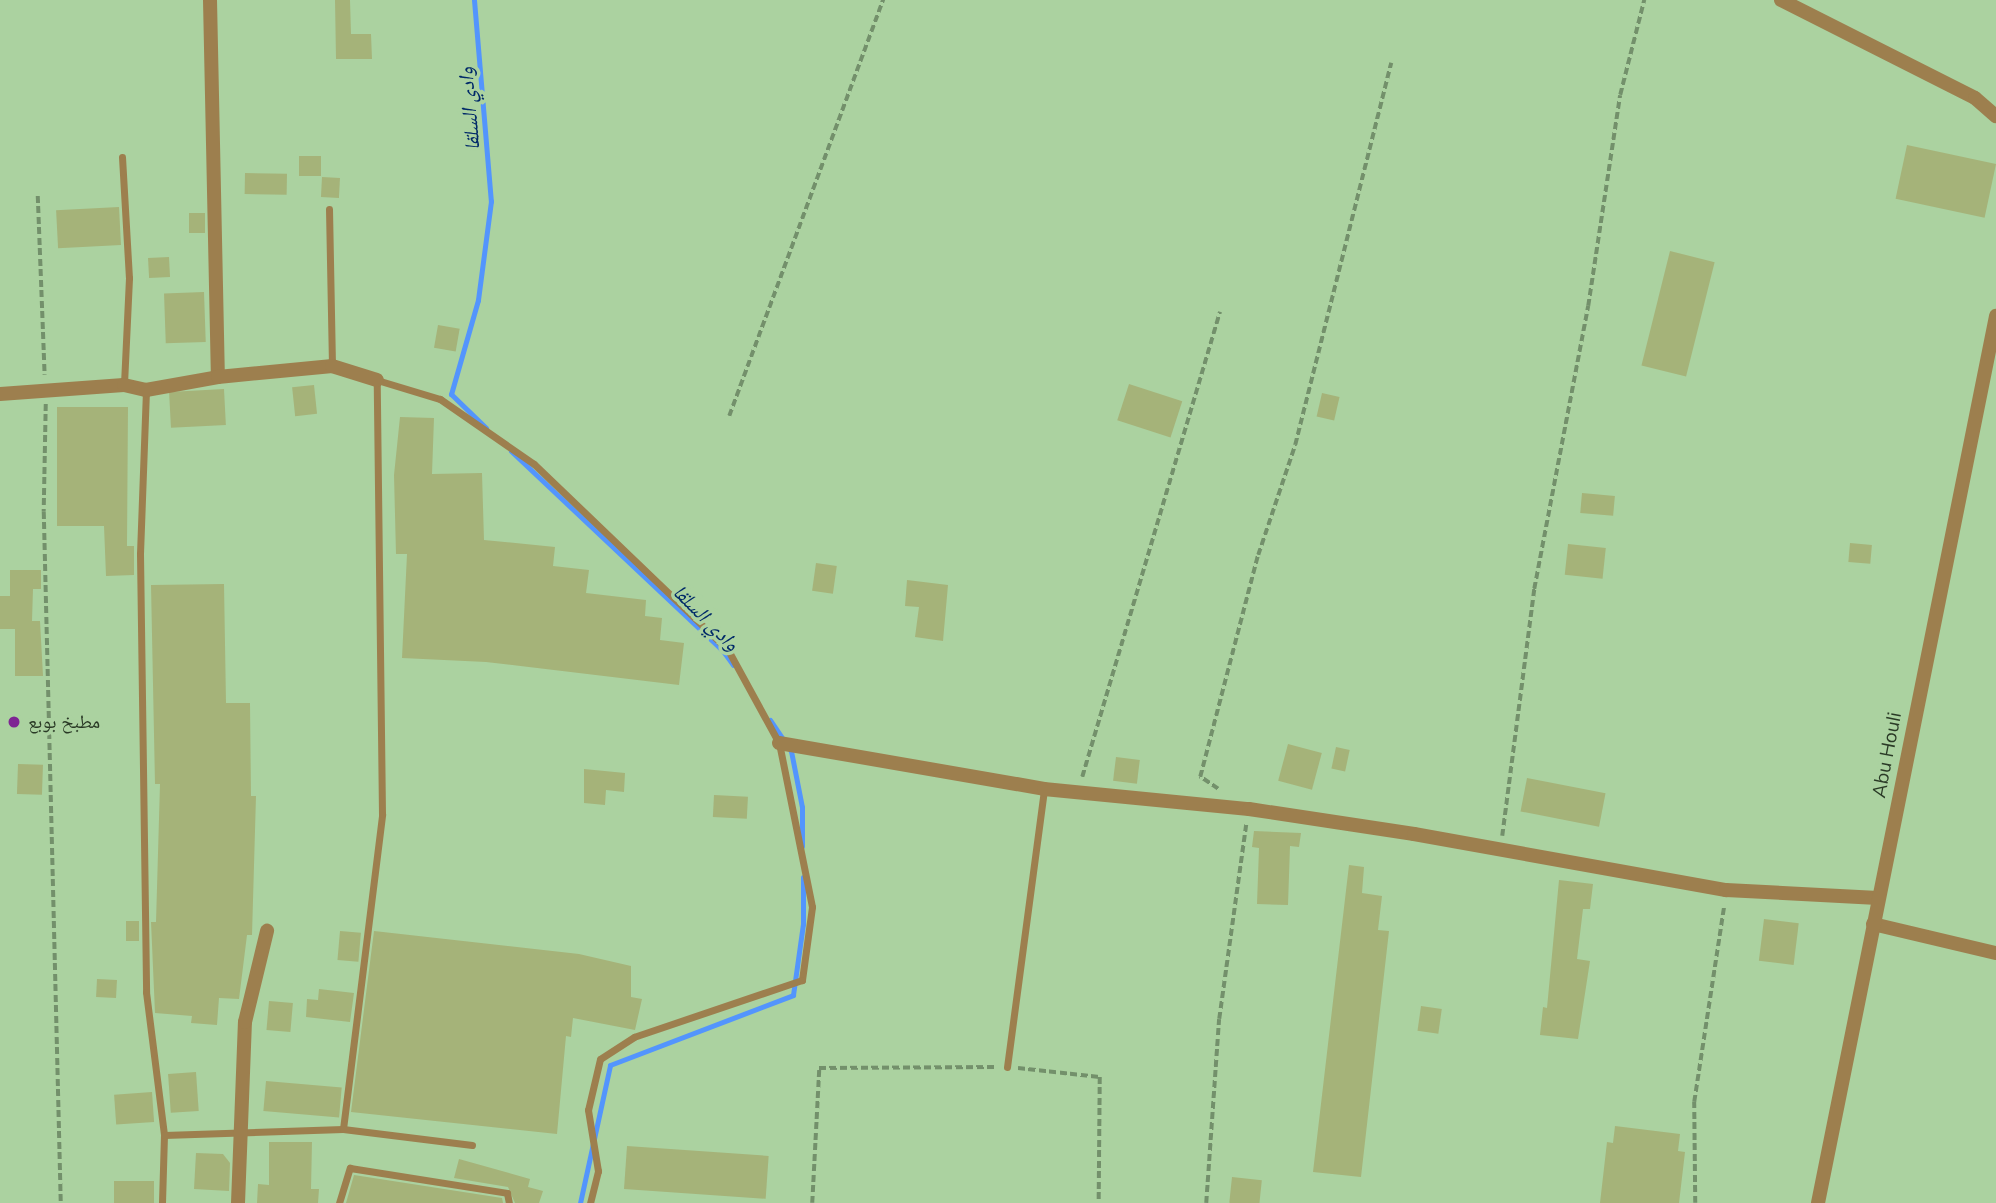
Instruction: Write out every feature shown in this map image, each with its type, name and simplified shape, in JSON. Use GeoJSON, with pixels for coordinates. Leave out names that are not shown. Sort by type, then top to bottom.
{"type":"FeatureCollection","features":[{"type":"Feature","properties":{"kind":"street"},"geometry":{"type":"LineString","coordinates":[[210,0],[218,377]]}},
{"type":"Feature","properties":{"kind":"street"},"geometry":{"type":"LineString","coordinates":[[1781,0],[1975,98],[1996,116]]}},
{"type":"Feature","properties":{"kind":"street","name":"Abu Houli"},"geometry":{"type":"LineString","coordinates":[[1818,1203],[1996,316]]}},
{"type":"Feature","properties":{"kind":"street"},"geometry":{"type":"LineString","coordinates":[[0,394],[124,385],[146,390],[218,377],[332,366],[377,380]]}},
{"type":"Feature","properties":{"kind":"street"},"geometry":{"type":"LineString","coordinates":[[779,743],[1044,789],[1078,789],[1249,809],[1414,834],[1499,852],[1633,870],[1726,890],[1878,898]]}},
{"type":"Feature","properties":{"kind":"street"},"geometry":{"type":"LineString","coordinates":[[1873,924],[1996,953]]}},
{"type":"Feature","properties":{"kind":"street"},"geometry":{"type":"LineString","coordinates":[[238,1203],[243,1130],[245,1022],[267,931]]}},
{"type":"Feature","properties":{"kind":"lane"},"geometry":{"type":"LineString","coordinates":[[122,157],[129,278],[124,385]]}},
{"type":"Feature","properties":{"kind":"lane"},"geometry":{"type":"LineString","coordinates":[[329,209],[332,366]]}},
{"type":"Feature","properties":{"kind":"lane"},"geometry":{"type":"LineString","coordinates":[[343,1129],[382,814],[377,380],[440,399],[534,464],[728,650],[779,743],[811,907],[802,980],[634,1037],[600,1059],[588,1110],[598,1171],[590,1203]]}},
{"type":"Feature","properties":{"kind":"lane"},"geometry":{"type":"LineString","coordinates":[[146,390],[140,554],[146,992],[164,1135],[162,1203]]}},
{"type":"Feature","properties":{"kind":"lane"},"geometry":{"type":"LineString","coordinates":[[1007,1067],[1044,789]]}},
{"type":"Feature","properties":{"kind":"lane"},"geometry":{"type":"LineString","coordinates":[[164,1135],[243,1130],[343,1129],[472,1145]]}},
{"type":"Feature","properties":{"kind":"lane"},"geometry":{"type":"LineString","coordinates":[[340,1203],[350,1168],[507,1193],[509,1203]]}},
{"type":"Feature","properties":{"kind":"path"},"geometry":{"type":"LineString","coordinates":[[729,416],[883,0]]}},
{"type":"Feature","properties":{"kind":"path"},"geometry":{"type":"LineString","coordinates":[[1499,852],[1534,589],[1588,306],[1620,95],[1644,0]]}},
{"type":"Feature","properties":{"kind":"path"},"geometry":{"type":"LineString","coordinates":[[1206,1203],[1219,1019],[1249,809],[1200,777],[1258,555],[1295,445],[1391,63]]}},
{"type":"Feature","properties":{"kind":"path"},"geometry":{"type":"LineString","coordinates":[[38,197],[46,391],[44,526],[61,1203]]}},
{"type":"Feature","properties":{"kind":"path"},"geometry":{"type":"LineString","coordinates":[[1078,789],[1220,312]]}},
{"type":"Feature","properties":{"kind":"path"},"geometry":{"type":"LineString","coordinates":[[1695,1203],[1694,1102],[1726,890]]}},
{"type":"Feature","properties":{"kind":"path"},"geometry":{"type":"LineString","coordinates":[[812,1203],[819,1068],[1007,1067],[1100,1077],[1099,1203]]}},
{"type":"Feature","properties":{"kind":"building"},"geometry":{"type":"Polygon","coordinates":[[[335,0],[350,0],[351,34],[371,34],[372,59],[336,59],[335,0]]]}},
{"type":"Feature","properties":{"kind":"building"},"geometry":{"type":"Polygon","coordinates":[[[1907,145],[1996,164],[1985,218],[1896,199],[1907,145]]]}},
{"type":"Feature","properties":{"kind":"building"},"geometry":{"type":"Polygon","coordinates":[[[299,156],[321,156],[321,176],[299,176],[299,156]]]}},
{"type":"Feature","properties":{"kind":"building"},"geometry":{"type":"Polygon","coordinates":[[[245,173],[287,174],[287,195],[245,194],[245,173]]]}},
{"type":"Feature","properties":{"kind":"building"},"geometry":{"type":"Polygon","coordinates":[[[322,177],[340,178],[339,198],[321,197],[322,177]]]}},
{"type":"Feature","properties":{"kind":"building"},"geometry":{"type":"Polygon","coordinates":[[[119,207],[121,245],[58,248],[56,210],[119,207]]]}},
{"type":"Feature","properties":{"kind":"building"},"geometry":{"type":"Polygon","coordinates":[[[189,213],[205,213],[205,233],[189,233],[189,213]]]}},
{"type":"Feature","properties":{"kind":"building"},"geometry":{"type":"Polygon","coordinates":[[[1670,251],[1715,262],[1686,377],[1641,365],[1670,251]]]}},
{"type":"Feature","properties":{"kind":"building"},"geometry":{"type":"Polygon","coordinates":[[[169,257],[170,277],[149,278],[148,258],[169,257]]]}},
{"type":"Feature","properties":{"kind":"building"},"geometry":{"type":"Polygon","coordinates":[[[204,292],[206,342],[166,343],[164,293],[204,292]]]}},
{"type":"Feature","properties":{"kind":"building"},"geometry":{"type":"Polygon","coordinates":[[[438,325],[460,329],[456,351],[434,348],[438,325]]]}},
{"type":"Feature","properties":{"kind":"building"},"geometry":{"type":"Polygon","coordinates":[[[1129,384],[1182,401],[1171,437],[1117,420],[1129,384]]]}},
{"type":"Feature","properties":{"kind":"building"},"geometry":{"type":"Polygon","coordinates":[[[314,385],[317,414],[295,416],[292,387],[314,385]]]}},
{"type":"Feature","properties":{"kind":"building"},"geometry":{"type":"Polygon","coordinates":[[[224,389],[226,425],[171,428],[169,392],[224,389]]]}},
{"type":"Feature","properties":{"kind":"building"},"geometry":{"type":"Polygon","coordinates":[[[1322,393],[1340,397],[1334,420],[1317,416],[1322,393]]]}},
{"type":"Feature","properties":{"kind":"building"},"geometry":{"type":"Polygon","coordinates":[[[57,407],[128,407],[127,546],[134,546],[134,575],[106,576],[104,526],[57,526],[57,407]]]}},
{"type":"Feature","properties":{"kind":"building"},"geometry":{"type":"Polygon","coordinates":[[[400,417],[434,418],[432,474],[482,473],[484,540],[555,547],[553,566],[589,570],[586,593],[646,600],[645,616],[662,618],[660,640],[684,643],[679,685],[486,662],[402,658],[407,554],[396,554],[394,475],[400,417]]]}},
{"type":"Feature","properties":{"kind":"building"},"geometry":{"type":"Polygon","coordinates":[[[1582,493],[1615,496],[1613,516],[1580,513],[1582,493]]]}},
{"type":"Feature","properties":{"kind":"building"},"geometry":{"type":"Polygon","coordinates":[[[1850,543],[1872,545],[1870,564],[1848,562],[1850,543]]]}},
{"type":"Feature","properties":{"kind":"building"},"geometry":{"type":"Polygon","coordinates":[[[1568,544],[1606,548],[1603,579],[1565,575],[1568,544]]]}},
{"type":"Feature","properties":{"kind":"building"},"geometry":{"type":"Polygon","coordinates":[[[816,563],[837,566],[833,594],[812,591],[816,563]]]}},
{"type":"Feature","properties":{"kind":"building"},"geometry":{"type":"Polygon","coordinates":[[[10,570],[41,570],[41,589],[33,589],[32,621],[40,621],[43,676],[15,676],[15,629],[0,629],[0,596],[10,596],[10,570]]]}},
{"type":"Feature","properties":{"kind":"building"},"geometry":{"type":"Polygon","coordinates":[[[907,580],[948,585],[943,641],[915,637],[919,607],[905,606],[907,580]]]}},
{"type":"Feature","properties":{"kind":"building"},"geometry":{"type":"Polygon","coordinates":[[[224,584],[226,703],[250,703],[251,796],[256,796],[252,935],[247,935],[239,999],[219,998],[217,1025],[191,1023],[192,1016],[155,1013],[151,922],[156,922],[160,784],[155,784],[151,585],[224,584]]]}},
{"type":"Feature","properties":{"kind":"building"},"geometry":{"type":"Polygon","coordinates":[[[1288,744],[1322,753],[1312,790],[1278,781],[1288,744]]]}},
{"type":"Feature","properties":{"kind":"building"},"geometry":{"type":"Polygon","coordinates":[[[1336,747],[1350,750],[1345,771],[1331,769],[1336,747]]]}},
{"type":"Feature","properties":{"kind":"building"},"geometry":{"type":"Polygon","coordinates":[[[1116,757],[1140,760],[1137,784],[1113,781],[1116,757]]]}},
{"type":"Feature","properties":{"kind":"building"},"geometry":{"type":"Polygon","coordinates":[[[18,764],[43,765],[42,795],[17,794],[18,764]]]}},
{"type":"Feature","properties":{"kind":"building"},"geometry":{"type":"Polygon","coordinates":[[[584,769],[625,773],[624,792],[606,790],[605,805],[584,803],[584,769]]]}},
{"type":"Feature","properties":{"kind":"building"},"geometry":{"type":"Polygon","coordinates":[[[1527,778],[1606,793],[1599,827],[1521,811],[1527,778]]]}},
{"type":"Feature","properties":{"kind":"building"},"geometry":{"type":"Polygon","coordinates":[[[714,795],[748,797],[747,819],[713,817],[714,795]]]}},
{"type":"Feature","properties":{"kind":"building"},"geometry":{"type":"Polygon","coordinates":[[[1254,831],[1301,833],[1299,847],[1290,846],[1288,905],[1257,904],[1259,848],[1252,847],[1254,831]]]}},
{"type":"Feature","properties":{"kind":"building"},"geometry":{"type":"Polygon","coordinates":[[[1349,865],[1364,867],[1362,893],[1382,896],[1378,930],[1389,931],[1361,1177],[1313,1172],[1349,865]]]}},
{"type":"Feature","properties":{"kind":"building"},"geometry":{"type":"Polygon","coordinates":[[[1559,880],[1593,884],[1590,909],[1583,909],[1577,959],[1590,961],[1578,1039],[1540,1035],[1543,1007],[1547,1008],[1559,880]]]}},
{"type":"Feature","properties":{"kind":"building"},"geometry":{"type":"Polygon","coordinates":[[[1764,919],[1799,923],[1794,965],[1759,961],[1764,919]]]}},
{"type":"Feature","properties":{"kind":"building"},"geometry":{"type":"Polygon","coordinates":[[[126,921],[139,921],[139,941],[126,941],[126,921]]]}},
{"type":"Feature","properties":{"kind":"building"},"geometry":{"type":"Polygon","coordinates":[[[340,931],[361,933],[358,962],[337,960],[340,931]]]}},
{"type":"Feature","properties":{"kind":"building"},"geometry":{"type":"Polygon","coordinates":[[[374,931],[579,954],[631,966],[631,997],[642,999],[635,1030],[573,1018],[571,1037],[566,1036],[557,1134],[351,1112],[374,931]]]}},
{"type":"Feature","properties":{"kind":"building"},"geometry":{"type":"Polygon","coordinates":[[[97,979],[117,980],[116,998],[96,997],[97,979]]]}},
{"type":"Feature","properties":{"kind":"building"},"geometry":{"type":"Polygon","coordinates":[[[319,989],[354,993],[350,1022],[306,1017],[307,999],[318,1000],[319,989]]]}},
{"type":"Feature","properties":{"kind":"building"},"geometry":{"type":"Polygon","coordinates":[[[269,1001],[293,1003],[290,1032],[266,1030],[269,1001]]]}},
{"type":"Feature","properties":{"kind":"building"},"geometry":{"type":"Polygon","coordinates":[[[1421,1006],[1442,1009],[1438,1034],[1418,1031],[1421,1006]]]}},
{"type":"Feature","properties":{"kind":"building"},"geometry":{"type":"Polygon","coordinates":[[[196,1072],[199,1111],[171,1113],[168,1074],[196,1072]]]}},
{"type":"Feature","properties":{"kind":"building"},"geometry":{"type":"Polygon","coordinates":[[[266,1081],[342,1088],[339,1118],[263,1111],[266,1081]]]}},
{"type":"Feature","properties":{"kind":"building"},"geometry":{"type":"Polygon","coordinates":[[[152,1092],[154,1122],[116,1125],[114,1095],[152,1092]]]}},
{"type":"Feature","properties":{"kind":"building"},"geometry":{"type":"Polygon","coordinates":[[[1615,1126],[1680,1134],[1678,1151],[1685,1152],[1679,1203],[1600,1203],[1607,1142],[1613,1143],[1615,1126]]]}},
{"type":"Feature","properties":{"kind":"building"},"geometry":{"type":"Polygon","coordinates":[[[269,1142],[312,1142],[311,1189],[319,1189],[318,1203],[257,1203],[258,1184],[269,1185],[269,1142]]]}},
{"type":"Feature","properties":{"kind":"building"},"geometry":{"type":"Polygon","coordinates":[[[627,1146],[769,1156],[766,1199],[624,1189],[627,1146]]]}},
{"type":"Feature","properties":{"kind":"building"},"geometry":{"type":"Polygon","coordinates":[[[196,1153],[223,1154],[230,1163],[229,1191],[194,1189],[196,1153]]]}},
{"type":"Feature","properties":{"kind":"building"},"geometry":{"type":"Polygon","coordinates":[[[459,1159],[530,1179],[528,1187],[543,1191],[539,1203],[515,1203],[508,1187],[454,1178],[459,1159]]]}},
{"type":"Feature","properties":{"kind":"building"},"geometry":{"type":"Polygon","coordinates":[[[354,1175],[502,1198],[503,1203],[346,1203],[354,1175]]]}},
{"type":"Feature","properties":{"kind":"building"},"geometry":{"type":"Polygon","coordinates":[[[1232,1177],[1262,1180],[1259,1203],[1229,1203],[1232,1177]]]}},
{"type":"Feature","properties":{"kind":"building"},"geometry":{"type":"Polygon","coordinates":[[[114,1181],[154,1181],[154,1203],[114,1203],[114,1181]]]}},
{"type":"Feature","properties":{"kind":"waterway","name":"وادي السلقا"},"geometry":{"type":"LineString","coordinates":[[474,0],[491,201],[478,300],[451,394],[486,428]]}},
{"type":"Feature","properties":{"kind":"waterway","name":"وادي السلقا"},"geometry":{"type":"LineString","coordinates":[[511,451],[723,651],[733,665]]}},
{"type":"Feature","properties":{"kind":"waterway","name":"وادي السلقا"},"geometry":{"type":"LineString","coordinates":[[770,720],[791,751],[802,807],[802,846]]}},
{"type":"Feature","properties":{"kind":"waterway","name":"وادي السلقا"},"geometry":{"type":"LineString","coordinates":[[580,1203],[610,1065],[793,995],[803,924],[803,877]]}},
{"type":"Feature","properties":{"kind":"place","name":"مطبخ بوبع"},"geometry":{"type":"Point","coordinates":[14,722]}}]}
